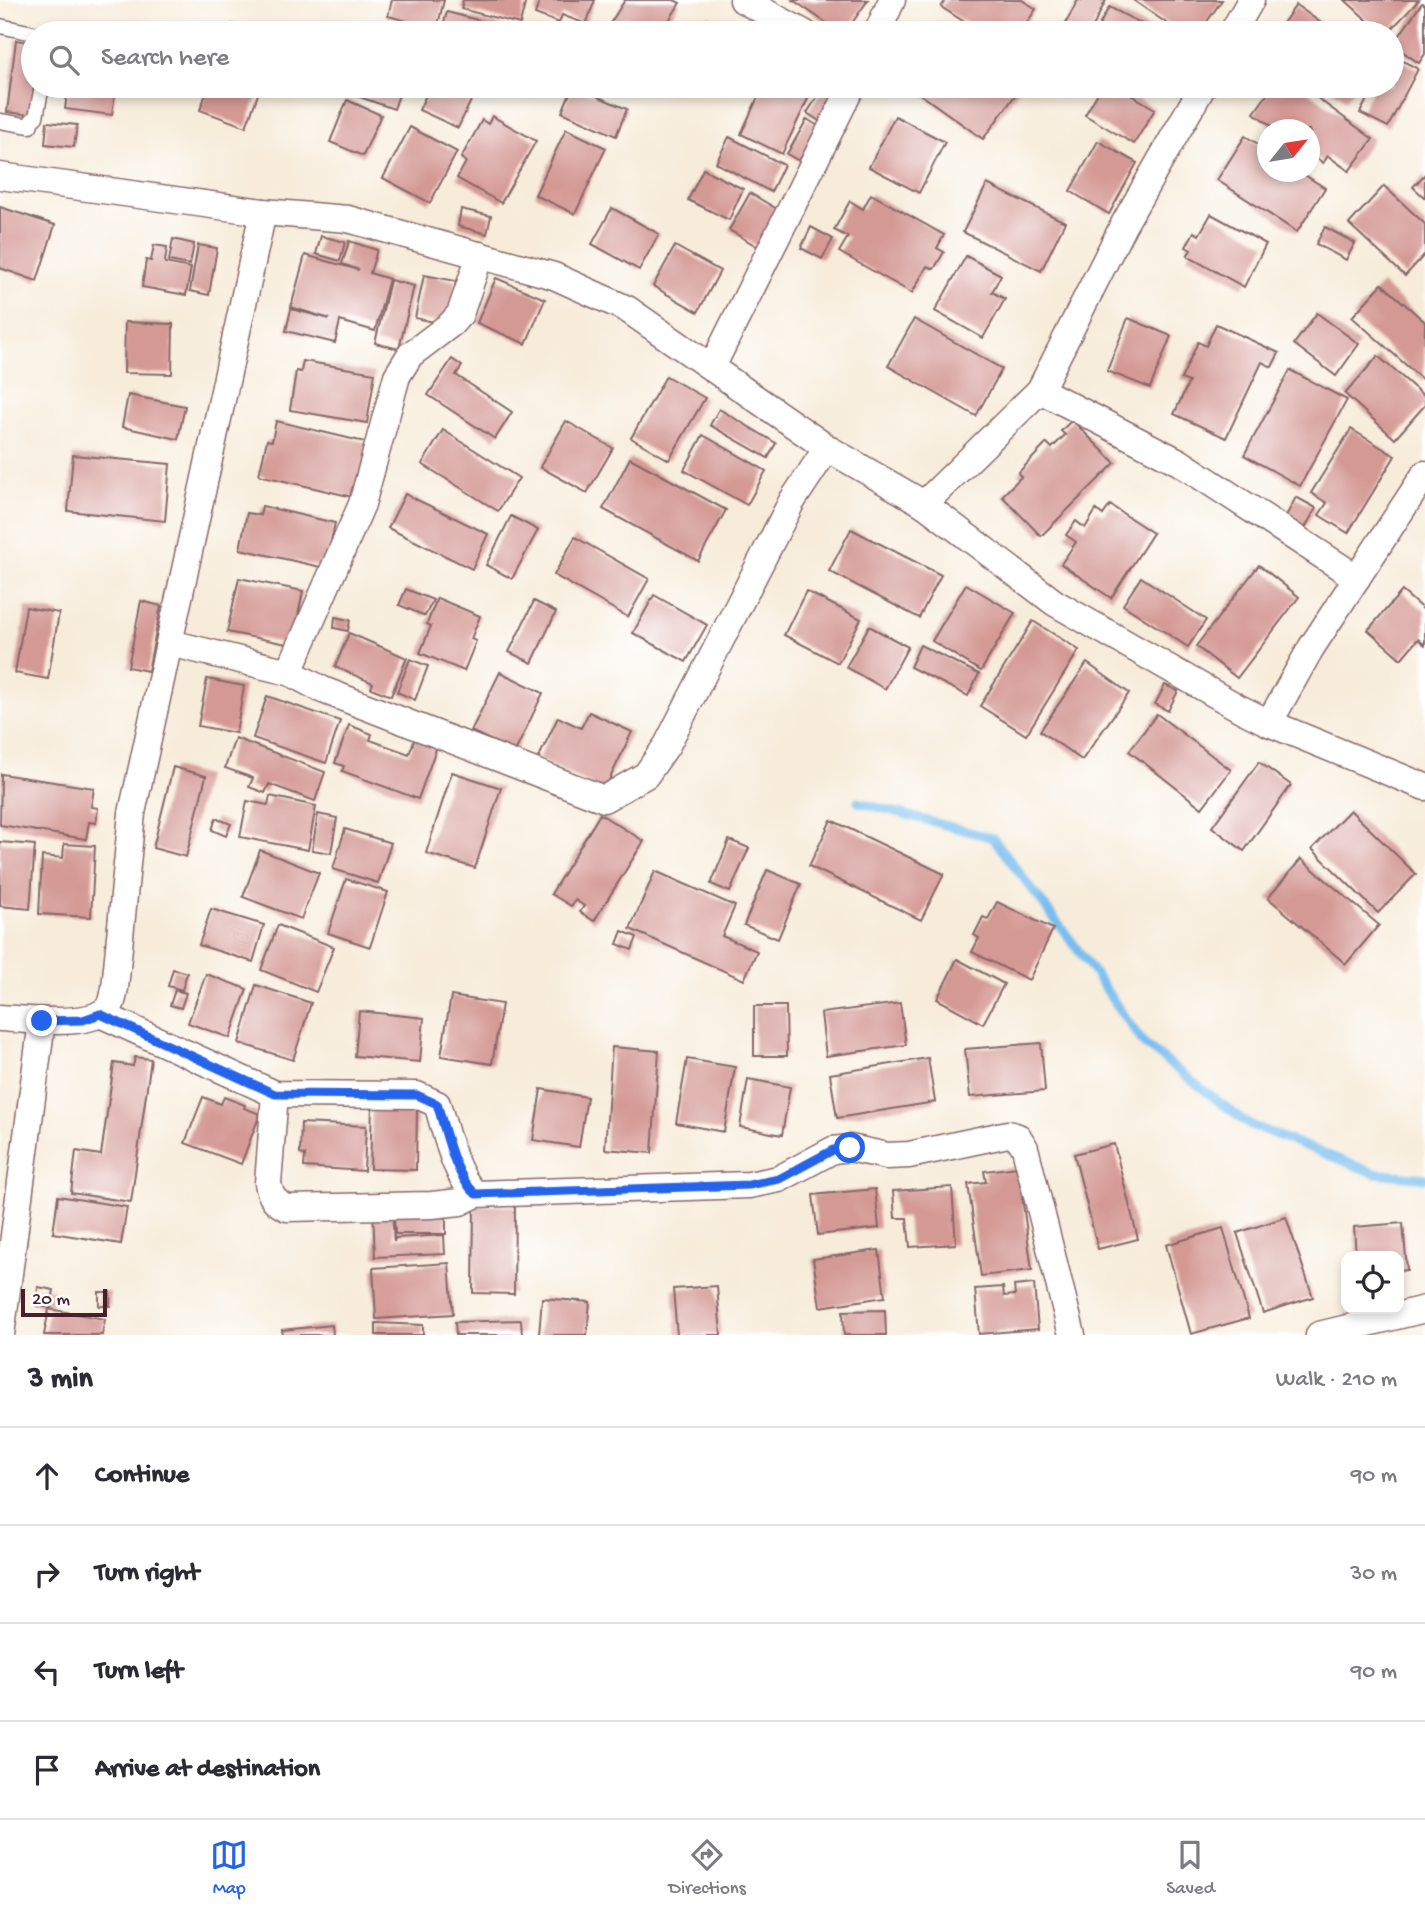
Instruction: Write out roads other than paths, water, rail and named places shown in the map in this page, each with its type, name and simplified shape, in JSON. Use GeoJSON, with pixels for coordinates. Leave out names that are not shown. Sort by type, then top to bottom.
{"type":"FeatureCollection","features":[{"type":"Feature","properties":{"kind":"street"},"geometry":{"type":"LineString","coordinates":[[743,0],[782,21]]}},
{"type":"Feature","properties":{"kind":"street"},"geometry":{"type":"LineString","coordinates":[[882,21],[892,0]]}},
{"type":"Feature","properties":{"kind":"street"},"geometry":{"type":"LineString","coordinates":[[1239,21],[1251,0]]}},
{"type":"Feature","properties":{"kind":"street"},"geometry":{"type":"LineString","coordinates":[[712,367],[846,98]]}},
{"type":"Feature","properties":{"kind":"street"},"geometry":{"type":"LineString","coordinates":[[924,504],[1040,390],[1124,224],[1196,98]]}},
{"type":"Feature","properties":{"kind":"street"},"geometry":{"type":"LineString","coordinates":[[0,176],[263,212],[348,219],[554,276],[627,309],[827,448],[924,504],[1055,603],[1269,723],[1425,787]]}},
{"type":"Feature","properties":{"kind":"street"},"geometry":{"type":"LineString","coordinates":[[0,1018],[83,1020],[100,1014],[110,1005],[115,988],[132,813],[263,212]]}},
{"type":"Feature","properties":{"kind":"street"},"geometry":{"type":"LineString","coordinates":[[289,672],[362,504],[397,376],[410,355],[460,314],[480,256]]}},
{"type":"Feature","properties":{"kind":"street"},"geometry":{"type":"LineString","coordinates":[[1040,390],[1179,462],[1357,578]]}},
{"type":"Feature","properties":{"kind":"street"},"geometry":{"type":"LineString","coordinates":[[170,643],[289,672],[323,690],[604,799],[646,775],[667,745],[792,501],[827,448]]}},
{"type":"Feature","properties":{"kind":"street"},"geometry":{"type":"LineString","coordinates":[[1269,723],[1311,649],[1425,474]]}},
{"type":"Feature","properties":{"kind":"street"},"geometry":{"type":"LineString","coordinates":[[100,1014],[275,1094],[417,1095],[437,1104],[459,1172],[476,1194]]}},
{"type":"Feature","properties":{"kind":"street"},"geometry":{"type":"LineString","coordinates":[[1,1335],[42,1021]]}},
{"type":"Feature","properties":{"kind":"street"},"geometry":{"type":"LineString","coordinates":[[275,1094],[268,1183],[270,1194],[280,1205],[287,1208],[432,1205],[460,1202],[476,1194],[749,1185],[779,1179],[833,1150],[850,1148],[887,1156],[909,1155],[1008,1134],[1018,1137],[1025,1148],[1072,1335]]}},
{"type":"Feature","properties":{"kind":"street"},"geometry":{"type":"LineString","coordinates":[[1319,1335],[1425,1309]]}},
{"type":"Feature","properties":{"kind":"lane"},"geometry":{"type":"LineString","coordinates":[[0,26],[21,30]]}},
{"type":"Feature","properties":{"kind":"lane"},"geometry":{"type":"LineString","coordinates":[[0,121],[30,127],[36,117],[40,98]]}},
{"type":"Feature","properties":{"kind":"waterway"},"geometry":{"type":"LineString","coordinates":[[858,802],[993,838],[1073,943],[1144,1044],[1248,1124],[1374,1173],[1425,1178]]}}]}
